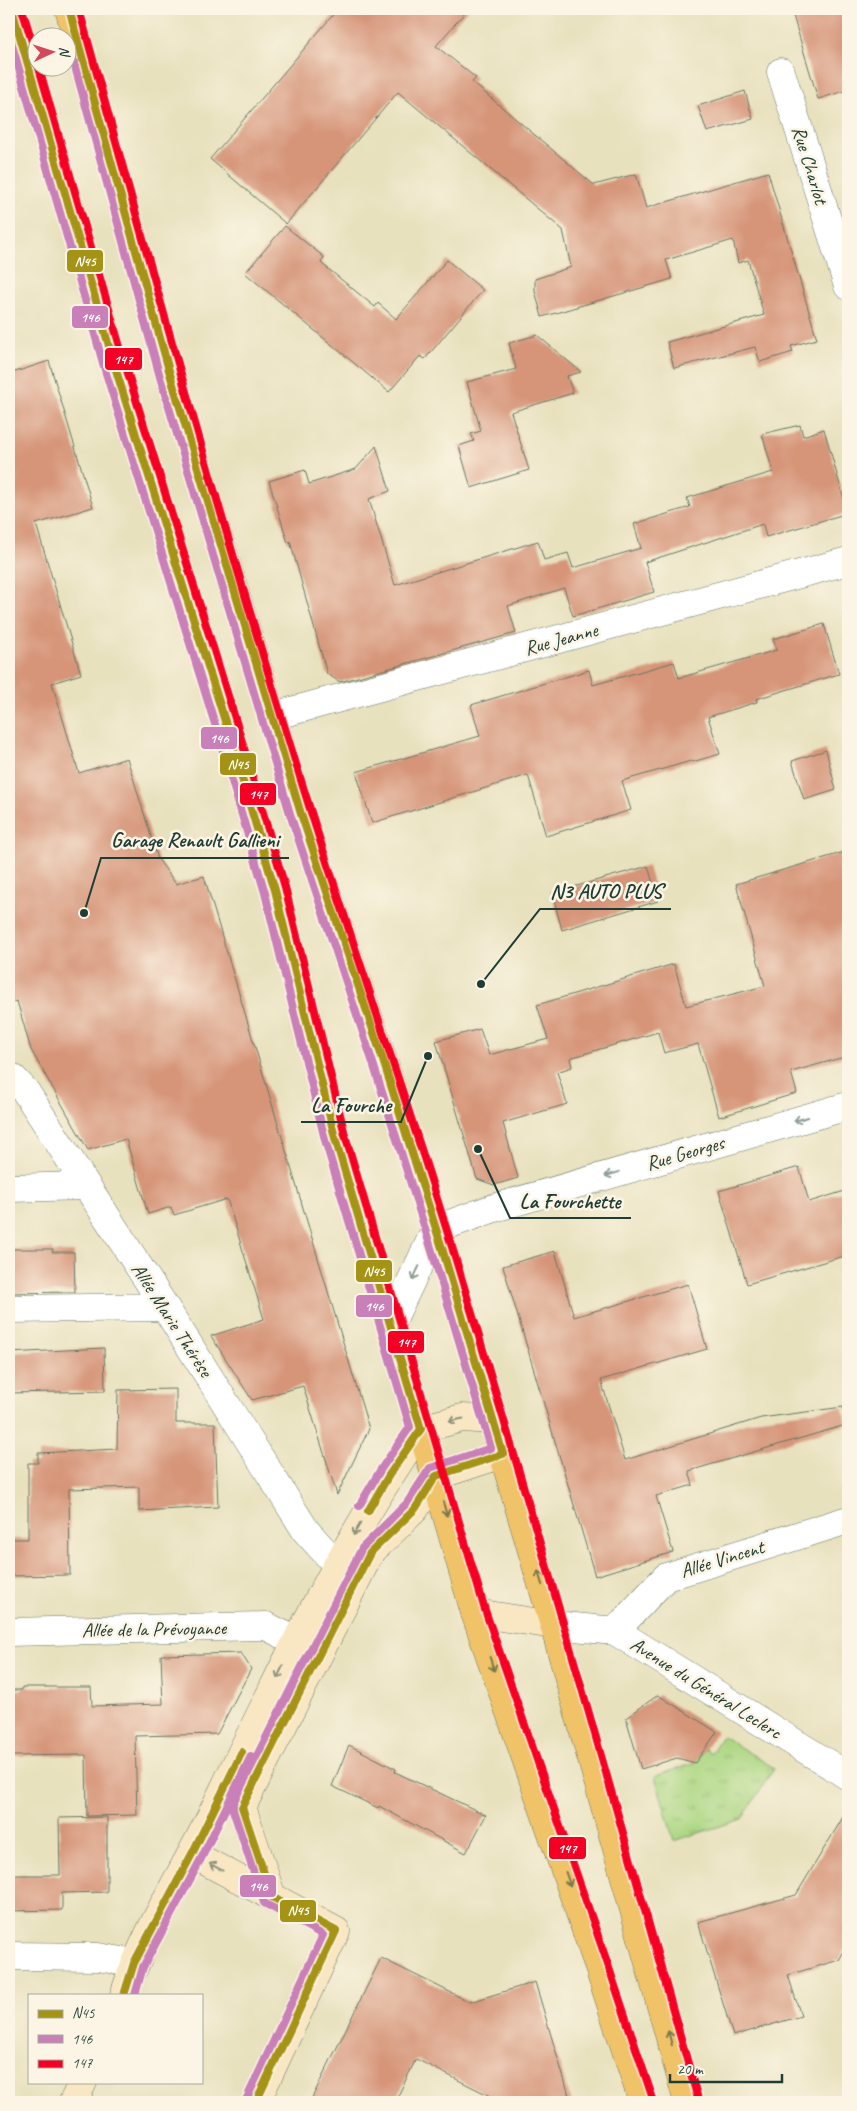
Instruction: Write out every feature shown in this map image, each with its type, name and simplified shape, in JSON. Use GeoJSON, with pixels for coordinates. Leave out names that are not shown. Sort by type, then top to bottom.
{"type":"FeatureCollection","features":[{"type":"Feature","properties":{"kind":"main road"},"geometry":{"type":"LineString","coordinates":[[12,9],[115,367],[228,731],[275,890],[335,1138],[475,1613],[596,1959],[643,2102]]}},
{"type":"Feature","properties":{"kind":"main road"},"geometry":{"type":"LineString","coordinates":[[69,9],[170,374],[301,814],[382,1057],[436,1228],[554,1625],[688,2102]]}},
{"type":"Feature","properties":{"kind":"main road"},"geometry":{"type":"LineString","coordinates":[[124,1994],[134,1963],[192,1854],[296,1641],[336,1564],[389,1475],[420,1429],[462,1418],[493,1420]]}},
{"type":"Feature","properties":{"kind":"main road"},"geometry":{"type":"LineString","coordinates":[[272,1897],[242,1807],[370,1553],[415,1509],[436,1476],[503,1454]]}},
{"type":"Feature","properties":{"kind":"main road"},"geometry":{"type":"LineString","coordinates":[[475,1613],[554,1625]]}},
{"type":"Feature","properties":{"kind":"main road"},"geometry":{"type":"LineString","coordinates":[[192,1854],[336,1931],[256,2102]]}},
{"type":"Feature","properties":{"kind":"main road"},"geometry":{"type":"LineString","coordinates":[[73,2102],[81,2084]]}},
{"type":"Feature","properties":{"kind":"street","name":"Rue Charlot"},"geometry":{"type":"LineString","coordinates":[[781,72],[848,286]]}},
{"type":"Feature","properties":{"kind":"street","name":"Rue Jeanne"},"geometry":{"type":"LineString","coordinates":[[273,716],[848,561]]}},
{"type":"Feature","properties":{"kind":"street","name":"Allée Marie Thérèse"},"geometry":{"type":"LineString","coordinates":[[9,1076],[26,1092],[165,1307],[306,1531],[336,1564],[351,1590]]}},
{"type":"Feature","properties":{"kind":"street","name":"Rue Georges"},"geometry":{"type":"LineString","coordinates":[[436,1228],[503,1206],[848,1106]]}},
{"type":"Feature","properties":{"kind":"street"},"geometry":{"type":"LineString","coordinates":[[9,1188],[85,1186]]}},
{"type":"Feature","properties":{"kind":"street"},"geometry":{"type":"LineString","coordinates":[[391,1323],[436,1228]]}},
{"type":"Feature","properties":{"kind":"street"},"geometry":{"type":"LineString","coordinates":[[9,1309],[165,1307]]}},
{"type":"Feature","properties":{"kind":"street","name":"Allée Vincent"},"geometry":{"type":"LineString","coordinates":[[615,1631],[666,1577],[848,1520]]}},
{"type":"Feature","properties":{"kind":"street","name":"Avenue du Général Leclerc"},"geometry":{"type":"LineString","coordinates":[[554,1625],[615,1631],[848,1776]]}},
{"type":"Feature","properties":{"kind":"street","name":"Allée de la Prévoyance"},"geometry":{"type":"LineString","coordinates":[[9,1632],[266,1626],[296,1641]]}},
{"type":"Feature","properties":{"kind":"street"},"geometry":{"type":"LineString","coordinates":[[9,1956],[98,1957],[134,1963]]}},
{"type":"Feature","properties":{"kind":"green space"},"geometry":{"type":"Polygon","coordinates":[[[722,1736],[774,1768],[742,1819],[674,1841],[655,1776],[695,1763],[705,1749],[711,1753],[722,1736]]]}},
{"type":"Feature","properties":{"kind":"building"},"geometry":{"type":"Polygon","coordinates":[[[338,9],[468,9],[436,46],[476,78],[472,82],[594,185],[636,174],[646,208],[768,172],[817,339],[791,346],[793,352],[760,362],[755,347],[674,368],[667,342],[764,315],[748,260],[738,263],[733,240],[666,260],[672,279],[542,317],[535,291],[535,279],[571,267],[563,230],[398,92],[286,224],[210,159],[338,9]]]}},
{"type":"Feature","properties":{"kind":"building"},"geometry":{"type":"Polygon","coordinates":[[[791,9],[848,9],[848,90],[818,99],[791,9]]]}},
{"type":"Feature","properties":{"kind":"building"},"geometry":{"type":"Polygon","coordinates":[[[745,91],[753,119],[707,132],[698,106],[745,91]]]}},
{"type":"Feature","properties":{"kind":"building"},"geometry":{"type":"Polygon","coordinates":[[[285,226],[324,257],[321,263],[375,307],[378,303],[396,319],[447,260],[483,290],[425,359],[420,356],[389,392],[245,273],[285,226]]]}},
{"type":"Feature","properties":{"kind":"building"},"geometry":{"type":"Polygon","coordinates":[[[537,335],[581,372],[567,376],[573,393],[511,412],[529,470],[471,488],[459,446],[474,441],[471,434],[481,431],[467,382],[516,369],[509,343],[537,335]]]}},
{"type":"Feature","properties":{"kind":"building"},"geometry":{"type":"Polygon","coordinates":[[[49,361],[93,507],[36,524],[81,674],[52,683],[79,773],[127,758],[158,859],[176,884],[204,876],[369,1429],[337,1495],[303,1386],[252,1400],[211,1336],[264,1319],[227,1199],[174,1215],[171,1207],[148,1214],[126,1139],[88,1150],[31,1050],[17,1001],[9,1003],[9,374],[49,361]]]}},
{"type":"Feature","properties":{"kind":"building"},"geometry":{"type":"Polygon","coordinates":[[[800,425],[803,436],[824,429],[848,513],[766,537],[763,524],[645,562],[654,592],[573,616],[564,588],[508,606],[516,633],[340,682],[327,674],[290,541],[288,543],[269,481],[305,470],[309,484],[356,469],[376,446],[390,491],[369,499],[395,585],[538,541],[544,560],[568,553],[573,568],[641,548],[634,524],[690,507],[687,498],[773,472],[762,434],[800,425]]]}},
{"type":"Feature","properties":{"kind":"building"},"geometry":{"type":"Polygon","coordinates":[[[824,624],[839,674],[756,699],[757,702],[708,717],[720,754],[622,781],[631,810],[546,836],[528,775],[372,823],[356,772],[480,736],[471,705],[589,670],[593,685],[674,662],[679,678],[777,650],[773,639],[824,624]]]}},
{"type":"Feature","properties":{"kind":"building"},"geometry":{"type":"Polygon","coordinates":[[[826,750],[836,790],[804,800],[792,761],[826,750]]]}},
{"type":"Feature","properties":{"kind":"building"},"geometry":{"type":"Polygon","coordinates":[[[848,851],[848,1056],[791,1072],[797,1093],[719,1117],[698,1044],[664,1053],[658,1032],[570,1058],[572,1067],[557,1072],[567,1104],[503,1123],[518,1178],[494,1185],[477,1179],[436,1041],[480,1029],[489,1055],[548,1039],[537,1005],[674,964],[686,1006],[765,986],[736,884],[848,851]]]}},
{"type":"Feature","properties":{"kind":"building"},"geometry":{"type":"Polygon","coordinates":[[[648,866],[658,901],[562,930],[552,893],[648,866]]]}},
{"type":"Feature","properties":{"kind":"building"},"geometry":{"type":"Polygon","coordinates":[[[799,1167],[809,1202],[848,1190],[848,1255],[747,1284],[719,1191],[799,1167]]]}},
{"type":"Feature","properties":{"kind":"building"},"geometry":{"type":"Polygon","coordinates":[[[9,1249],[53,1249],[52,1252],[74,1252],[75,1292],[9,1293],[9,1249]]]}},
{"type":"Feature","properties":{"kind":"building"},"geometry":{"type":"Polygon","coordinates":[[[555,1251],[574,1317],[688,1284],[707,1349],[601,1380],[625,1460],[761,1418],[843,1407],[846,1425],[689,1471],[693,1485],[656,1496],[673,1552],[595,1576],[503,1266],[555,1251]]]}},
{"type":"Feature","properties":{"kind":"building"},"geometry":{"type":"Polygon","coordinates":[[[104,1348],[105,1391],[9,1393],[9,1353],[104,1348]]]}},
{"type":"Feature","properties":{"kind":"building"},"geometry":{"type":"Polygon","coordinates":[[[176,1389],[176,1423],[215,1423],[218,1507],[139,1511],[139,1487],[69,1489],[70,1575],[9,1576],[9,1539],[28,1539],[28,1463],[38,1463],[38,1453],[117,1449],[118,1390],[176,1389]]]}},
{"type":"Feature","properties":{"kind":"building"},"geometry":{"type":"Polygon","coordinates":[[[241,1653],[251,1669],[217,1734],[135,1736],[137,1815],[87,1816],[86,1755],[9,1756],[9,1690],[22,1690],[22,1687],[91,1687],[92,1706],[163,1704],[161,1655],[241,1653]]]}},
{"type":"Feature","properties":{"kind":"building"},"geometry":{"type":"Polygon","coordinates":[[[658,1695],[717,1732],[695,1763],[677,1758],[641,1769],[626,1718],[658,1695]]]}},
{"type":"Feature","properties":{"kind":"building"},"geometry":{"type":"Polygon","coordinates":[[[349,1745],[396,1769],[395,1772],[486,1815],[466,1853],[379,1806],[378,1808],[332,1786],[349,1745]]]}},
{"type":"Feature","properties":{"kind":"building"},"geometry":{"type":"Polygon","coordinates":[[[848,1809],[848,1944],[839,1960],[788,1975],[801,2016],[733,2036],[698,1922],[796,1895],[848,1809]]]}},
{"type":"Feature","properties":{"kind":"building"},"geometry":{"type":"Polygon","coordinates":[[[107,1817],[107,1892],[62,1893],[62,1910],[9,1911],[9,1875],[60,1875],[59,1818],[107,1817]]]}},
{"type":"Feature","properties":{"kind":"building"},"geometry":{"type":"Polygon","coordinates":[[[381,1958],[470,2002],[535,1982],[571,2102],[502,2102],[416,2059],[395,2102],[310,2102],[381,1958]]]}},
{"type":"Feature","properties":{"kind":"transit line","name":"N45"},"geometry":{"type":"LineString","coordinates":[[12,9],[115,367],[228,731],[275,890],[335,1138],[421,1429],[389,1475],[368,1511]]}},
{"type":"Feature","properties":{"kind":"transit line","name":"147"},"geometry":{"type":"LineString","coordinates":[[22,9],[28,28]]}},
{"type":"Feature","properties":{"kind":"transit line","name":"N45"},"geometry":{"type":"LineString","coordinates":[[69,9],[170,374],[301,814],[382,1057],[442,1248],[503,1454],[436,1476],[415,1509],[370,1553],[242,1807],[272,1897],[336,1931],[256,2102]]}},
{"type":"Feature","properties":{"kind":"transit line","name":"147"},"geometry":{"type":"LineString","coordinates":[[79,9],[249,610],[310,809],[417,1137],[484,1353],[547,1566],[698,2099]]}},
{"type":"Feature","properties":{"kind":"transit line","name":"146"},"geometry":{"type":"LineString","coordinates":[[9,34],[105,370],[218,734],[265,893],[325,1140],[410,1427],[381,1469],[359,1506]]}},
{"type":"Feature","properties":{"kind":"transit line","name":"147"},"geometry":{"type":"LineString","coordinates":[[42,78],[125,364],[238,728],[285,887],[345,1135],[485,1610],[653,2099]]}},
{"type":"Feature","properties":{"kind":"transit line","name":"146"},"geometry":{"type":"LineString","coordinates":[[78,78],[160,377],[291,817],[372,1060],[491,1448],[430,1468],[407,1503],[362,1548],[233,1803],[233,1810],[264,1903],[323,1935],[247,2098]]}},
{"type":"Feature","properties":{"kind":"transit line","name":"N45"},"geometry":{"type":"LineString","coordinates":[[124,1994],[134,1963],[192,1854],[242,1752]]}},
{"type":"Feature","properties":{"kind":"transit line","name":"146"},"geometry":{"type":"LineString","coordinates":[[135,1994],[143,1967],[201,1859],[251,1756]]}},
{"type":"Feature","properties":{"kind":"place","name":"Garage Renault Gallieni"},"geometry":{"type":"Point","coordinates":[84,913]}},
{"type":"Feature","properties":{"kind":"place","name":"N3 AUTO PLUS"},"geometry":{"type":"Point","coordinates":[481,984]}},
{"type":"Feature","properties":{"kind":"place","name":"La Fourche"},"geometry":{"type":"Point","coordinates":[428,1056]}},
{"type":"Feature","properties":{"kind":"place","name":"La Fourchette"},"geometry":{"type":"Point","coordinates":[478,1149]}}]}
